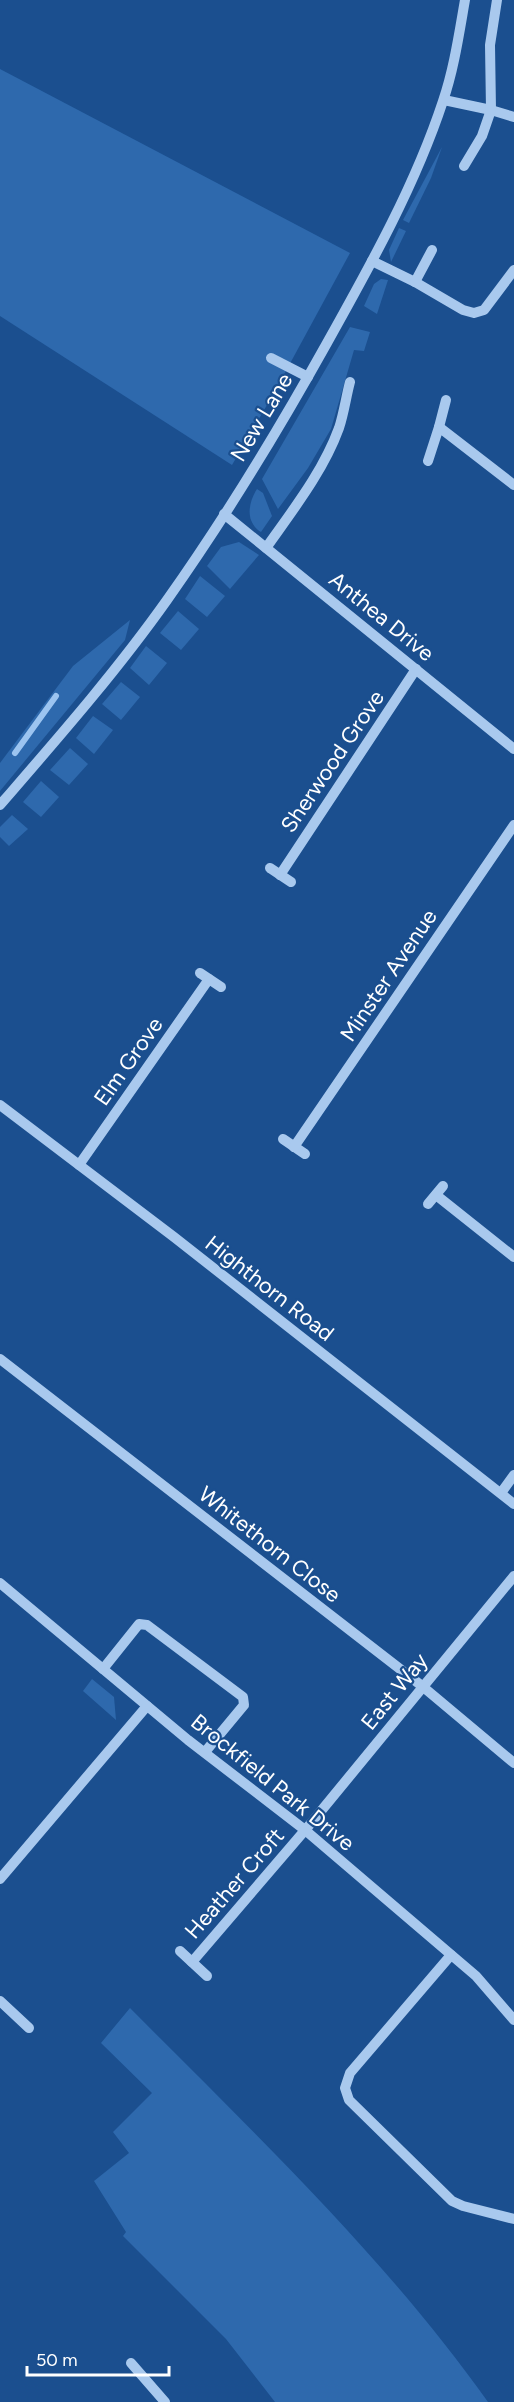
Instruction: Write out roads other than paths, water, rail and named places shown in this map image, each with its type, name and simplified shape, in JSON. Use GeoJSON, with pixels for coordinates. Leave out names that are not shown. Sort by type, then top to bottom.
{"type":"FeatureCollection","features":[{"type":"Feature","properties":{"kind":"street","name":"New Lane"},"geometry":{"type":"LineString","coordinates":[[0,804],[98,691],[168,600],[308,377],[372,261],[419,166],[444,100],[465,0]]}},
{"type":"Feature","properties":{"kind":"street"},"geometry":{"type":"LineString","coordinates":[[464,166],[483,136],[491,110],[490,45],[496,0]]}},
{"type":"Feature","properties":{"kind":"street"},"geometry":{"type":"LineString","coordinates":[[444,100],[514,117]]}},
{"type":"Feature","properties":{"kind":"street"},"geometry":{"type":"LineString","coordinates":[[415,282],[432,250]]}},
{"type":"Feature","properties":{"kind":"street"},"geometry":{"type":"LineString","coordinates":[[372,261],[415,282],[463,310],[474,313],[488,306],[514,270]]}},
{"type":"Feature","properties":{"kind":"street"},"geometry":{"type":"LineString","coordinates":[[271,358],[308,377]]}},
{"type":"Feature","properties":{"kind":"street"},"geometry":{"type":"LineString","coordinates":[[266,548],[325,459],[339,428],[350,382]]}},
{"type":"Feature","properties":{"kind":"street"},"geometry":{"type":"LineString","coordinates":[[428,461],[446,400]]}},
{"type":"Feature","properties":{"kind":"street"},"geometry":{"type":"LineString","coordinates":[[439,427],[514,485]]}},
{"type":"Feature","properties":{"kind":"street","name":"Anthea Drive"},"geometry":{"type":"LineString","coordinates":[[224,514],[514,749]]}},
{"type":"Feature","properties":{"kind":"street","name":"Sherwood Grove"},"geometry":{"type":"LineString","coordinates":[[291,882],[275,871],[417,669]]}},
{"type":"Feature","properties":{"kind":"street","name":"Minster Avenue"},"geometry":{"type":"LineString","coordinates":[[294,1147],[514,825]]}},
{"type":"Feature","properties":{"kind":"street","name":"Elm Grove"},"geometry":{"type":"LineString","coordinates":[[80,1165],[205,976],[221,987]]}},
{"type":"Feature","properties":{"kind":"street","name":"Highthorn Road"},"geometry":{"type":"LineString","coordinates":[[0,1105],[514,1504]]}},
{"type":"Feature","properties":{"kind":"street"},"geometry":{"type":"LineString","coordinates":[[283,1139],[305,1154]]}},
{"type":"Feature","properties":{"kind":"street"},"geometry":{"type":"LineString","coordinates":[[428,1204],[443,1186]]}},
{"type":"Feature","properties":{"kind":"street"},"geometry":{"type":"LineString","coordinates":[[436,1195],[514,1257]]}},
{"type":"Feature","properties":{"kind":"street","name":"Whitethorn Close"},"geometry":{"type":"LineString","coordinates":[[0,1359],[422,1686],[514,1763]]}},
{"type":"Feature","properties":{"kind":"street"},"geometry":{"type":"LineString","coordinates":[[501,1493],[514,1475]]}},
{"type":"Feature","properties":{"kind":"street","name":"East Way"},"geometry":{"type":"LineString","coordinates":[[305,1830],[514,1576]]}},
{"type":"Feature","properties":{"kind":"street","name":"Brockfield Park Drive"},"geometry":{"type":"LineString","coordinates":[[0,1583],[147,1706],[305,1830],[476,1976],[514,2020]]}},
{"type":"Feature","properties":{"kind":"street"},"geometry":{"type":"LineString","coordinates":[[103,1669],[139,1624],[147,1625],[243,1697],[244,1704],[205,1752]]}},
{"type":"Feature","properties":{"kind":"street"},"geometry":{"type":"LineString","coordinates":[[0,1879],[147,1706]]}},
{"type":"Feature","properties":{"kind":"street","name":"Heather Croft"},"geometry":{"type":"LineString","coordinates":[[192,1962],[305,1830]]}},
{"type":"Feature","properties":{"kind":"street","name":"Heather Croft"},"geometry":{"type":"LineString","coordinates":[[180,1951],[207,1976]]}},
{"type":"Feature","properties":{"kind":"street"},"geometry":{"type":"LineString","coordinates":[[451,1955],[350,2073],[345,2088],[349,2100],[452,2201],[514,2219]]}},
{"type":"Feature","properties":{"kind":"street"},"geometry":{"type":"LineString","coordinates":[[0,2001],[29,2028]]}},
{"type":"Feature","properties":{"kind":"street"},"geometry":{"type":"LineString","coordinates":[[131,2363],[165,2402]]}},
{"type":"Feature","properties":{"kind":"waterway"},"geometry":{"type":"LineString","coordinates":[[15,753],[56,696]]}}]}
